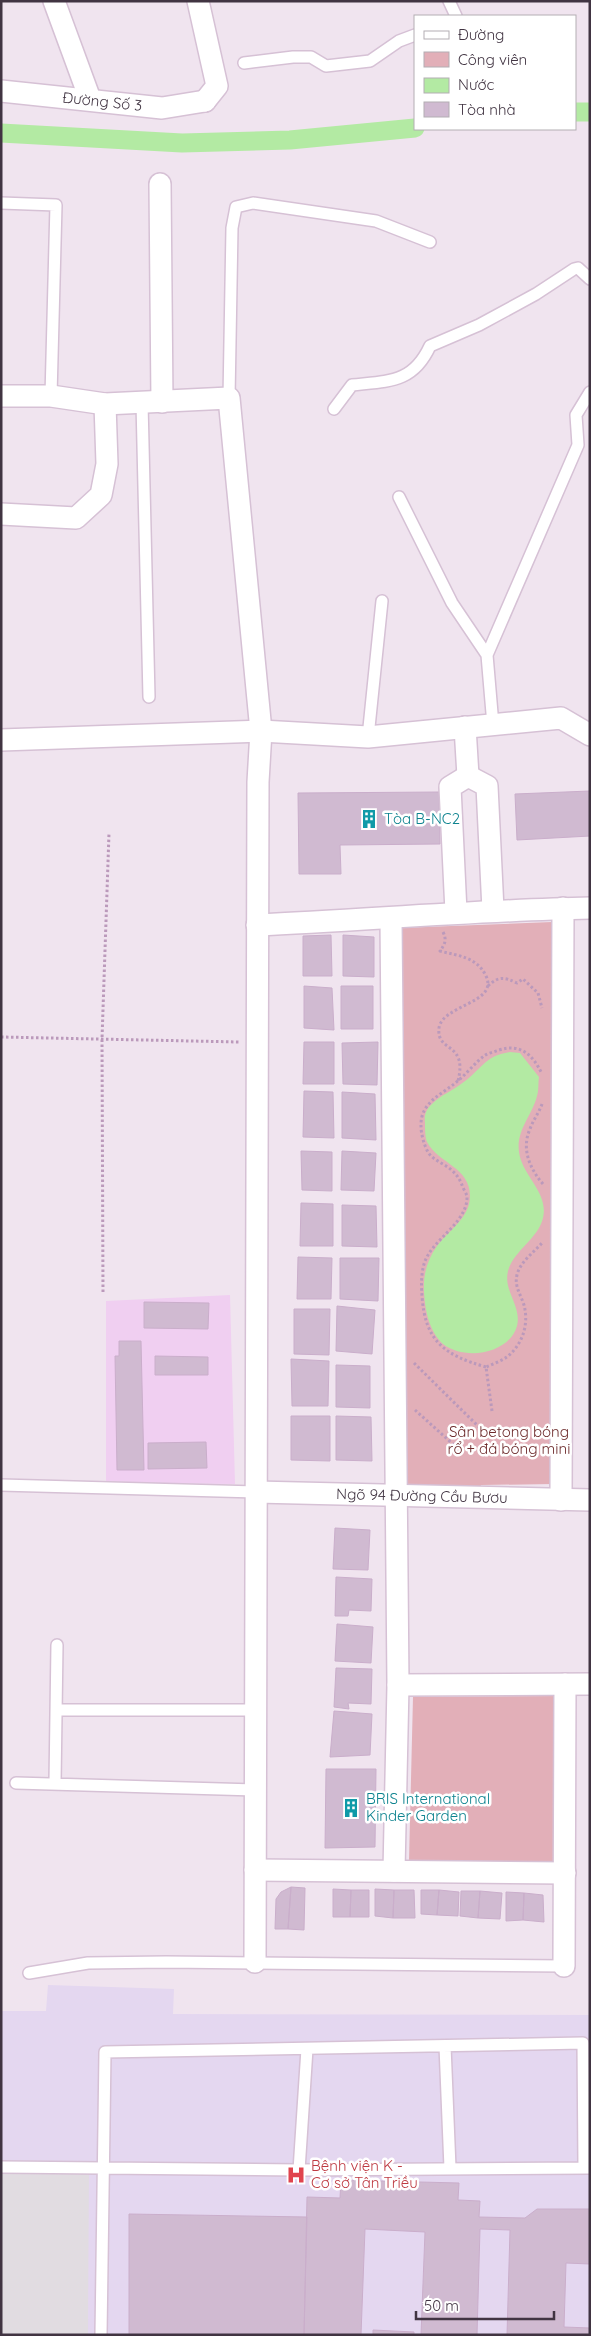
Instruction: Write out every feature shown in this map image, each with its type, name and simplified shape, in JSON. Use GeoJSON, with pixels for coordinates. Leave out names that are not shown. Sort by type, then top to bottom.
{"type":"FeatureCollection","features":[{"type":"Feature","properties":{"kind":"street"},"geometry":{"type":"LineString","coordinates":[[54,1],[90,99]]}},
{"type":"Feature","properties":{"kind":"street"},"geometry":{"type":"LineString","coordinates":[[183,1],[201,70],[205,101]]}},
{"type":"Feature","properties":{"kind":"street"},"geometry":{"type":"LineString","coordinates":[[198,1],[217,86],[205,101]]}},
{"type":"Feature","properties":{"kind":"street","name":"Đường Số 3"},"geometry":{"type":"LineString","coordinates":[[1,91],[162,108],[205,101]]}},
{"type":"Feature","properties":{"kind":"street"},"geometry":{"type":"LineString","coordinates":[[152,402],[160,184]]}},
{"type":"Feature","properties":{"kind":"street"},"geometry":{"type":"LineString","coordinates":[[1,396],[50,396],[105,404],[229,398],[261,731],[258,782],[257,925],[255,1962]]}},
{"type":"Feature","properties":{"kind":"street"},"geometry":{"type":"LineString","coordinates":[[1,514],[76,518],[101,495],[107,464],[105,404]]}},
{"type":"Feature","properties":{"kind":"street"},"geometry":{"type":"LineString","coordinates":[[1,740],[261,731],[368,737],[561,718],[590,735]]}},
{"type":"Feature","properties":{"kind":"street"},"geometry":{"type":"LineString","coordinates":[[465,727],[468,776]]}},
{"type":"Feature","properties":{"kind":"street"},"geometry":{"type":"LineString","coordinates":[[468,776],[487,786],[493,910]]}},
{"type":"Feature","properties":{"kind":"street"},"geometry":{"type":"LineString","coordinates":[[456,912],[450,787],[468,776]]}},
{"type":"Feature","properties":{"kind":"street"},"geometry":{"type":"LineString","coordinates":[[561,1500],[563,908]]}},
{"type":"Feature","properties":{"kind":"street"},"geometry":{"type":"LineString","coordinates":[[257,925],[391,919],[493,910],[590,908]]}},
{"type":"Feature","properties":{"kind":"street"},"geometry":{"type":"LineString","coordinates":[[391,919],[398,1495],[398,1685],[394,1871]]}},
{"type":"Feature","properties":{"kind":"street","name":"Ngõ 94 Đường Cầu Bươu"},"geometry":{"type":"LineString","coordinates":[[256,1492],[590,1500]]}},
{"type":"Feature","properties":{"kind":"street"},"geometry":{"type":"LineString","coordinates":[[564,1966],[565,1684]]}},
{"type":"Feature","properties":{"kind":"street"},"geometry":{"type":"LineString","coordinates":[[398,1685],[590,1684]]}},
{"type":"Feature","properties":{"kind":"street"},"geometry":{"type":"LineString","coordinates":[[255,1870],[564,1873]]}},
{"type":"Feature","properties":{"kind":"lane"},"geometry":{"type":"LineString","coordinates":[[449,1],[456,15]]}},
{"type":"Feature","properties":{"kind":"lane"},"geometry":{"type":"LineString","coordinates":[[244,63],[293,57],[311,57],[326,66],[370,61],[399,40],[414,35]]}},
{"type":"Feature","properties":{"kind":"lane"},"geometry":{"type":"LineString","coordinates":[[1,203],[56,205],[50,396]]}},
{"type":"Feature","properties":{"kind":"lane"},"geometry":{"type":"LineString","coordinates":[[229,398],[232,228],[236,207],[253,203],[376,221],[430,242]]}},
{"type":"Feature","properties":{"kind":"lane"},"geometry":{"type":"LineString","coordinates":[[334,409],[352,385],[389,380],[410,374],[424,359],[430,346],[479,325],[536,294],[574,269],[578,268],[590,279]]}},
{"type":"Feature","properties":{"kind":"lane"},"geometry":{"type":"LineString","coordinates":[[493,725],[487,655],[578,445],[576,415],[590,392]]}},
{"type":"Feature","properties":{"kind":"lane"},"geometry":{"type":"LineString","coordinates":[[150,697],[152,402]]}},
{"type":"Feature","properties":{"kind":"lane"},"geometry":{"type":"LineString","coordinates":[[400,497],[452,603],[487,655]]}},
{"type":"Feature","properties":{"kind":"lane"},"geometry":{"type":"LineString","coordinates":[[368,737],[382,601]]}},
{"type":"Feature","properties":{"kind":"lane"},"geometry":{"type":"LineString","coordinates":[[1,1485],[256,1492]]}},
{"type":"Feature","properties":{"kind":"lane"},"geometry":{"type":"LineString","coordinates":[[55,1783],[57,1645]]}},
{"type":"Feature","properties":{"kind":"lane"},"geometry":{"type":"LineString","coordinates":[[56,1710],[255,1710]]}},
{"type":"Feature","properties":{"kind":"lane"},"geometry":{"type":"LineString","coordinates":[[16,1782],[255,1790]]}},
{"type":"Feature","properties":{"kind":"lane"},"geometry":{"type":"LineString","coordinates":[[29,1973],[88,1963],[255,1962],[564,1966]]}},
{"type":"Feature","properties":{"kind":"lane"},"geometry":{"type":"LineString","coordinates":[[1,2167],[103,2166],[299,2170],[587,2167],[583,2044],[105,2052],[103,2166],[101,2335]]}},
{"type":"Feature","properties":{"kind":"lane"},"geometry":{"type":"LineString","coordinates":[[445,2046],[450,2168]]}},
{"type":"Feature","properties":{"kind":"lane"},"geometry":{"type":"LineString","coordinates":[[299,2170],[307,2049]]}},
{"type":"Feature","properties":{"kind":"path"},"geometry":{"type":"LineString","coordinates":[[103,1292],[102,1039],[109,833]]}},
{"type":"Feature","properties":{"kind":"path"},"geometry":{"type":"LineString","coordinates":[[441,930],[446,938],[445,945],[440,951],[469,958],[482,967],[488,979],[488,986]]}},
{"type":"Feature","properties":{"kind":"path"},"geometry":{"type":"LineString","coordinates":[[458,1081],[461,1067],[458,1054],[446,1045],[439,1035],[439,1025],[443,1017],[454,1010],[469,1005],[480,997],[495,979],[505,978],[517,982],[523,979],[538,993],[545,1014]]}},
{"type":"Feature","properties":{"kind":"path"},"geometry":{"type":"LineString","coordinates":[[1,1037],[257,1043]]}},
{"type":"Feature","properties":{"kind":"path"},"geometry":{"type":"LineString","coordinates":[[544,1079],[537,1063],[527,1052],[518,1048],[505,1048],[485,1055],[458,1081],[432,1100],[422,1115],[423,1139],[428,1153],[446,1164],[458,1176],[467,1196],[461,1217],[427,1256],[421,1282],[423,1309],[427,1327],[434,1340],[448,1353],[486,1367],[507,1357],[521,1339],[526,1323],[516,1277],[526,1260],[545,1240]]}},
{"type":"Feature","properties":{"kind":"path"},"geometry":{"type":"LineString","coordinates":[[544,1100],[537,1118],[530,1126],[525,1148],[536,1176],[547,1189]]}},
{"type":"Feature","properties":{"kind":"path"},"geometry":{"type":"LineString","coordinates":[[411,1360],[481,1429]]}},
{"type":"Feature","properties":{"kind":"path"},"geometry":{"type":"LineString","coordinates":[[486,1367],[492,1411]]}},
{"type":"Feature","properties":{"kind":"path"},"geometry":{"type":"LineString","coordinates":[[410,1406],[455,1446]]}},
{"type":"Feature","properties":{"kind":"shaded area"},"geometry":{"type":"Polygon","coordinates":[[[230,1295],[235,1484],[106,1483],[106,1301],[230,1295]]]}},
{"type":"Feature","properties":{"kind":"shaded area","name":"Bệnh viện K - Cơ sở Tân Triều"},"geometry":{"type":"Polygon","coordinates":[[[48,1985],[174,1989],[173,2014],[590,2015],[590,2335],[1,2335],[1,2011],[46,2011],[48,1985]]]}},
{"type":"Feature","properties":{"kind":"shaded area"},"geometry":{"type":"Polygon","coordinates":[[[1,2170],[89,2172],[88,2335],[1,2335],[1,2170]]]}},
{"type":"Feature","properties":{"kind":"green space","name":"Sân betong bóng rổ + đá bóng mini"},"geometry":{"type":"Polygon","coordinates":[[[552,922],[553,1484],[481,1485],[479,1492],[458,1492],[457,1485],[405,1485],[399,928],[552,922]]]}},
{"type":"Feature","properties":{"kind":"green space"},"geometry":{"type":"Polygon","coordinates":[[[556,1696],[553,1863],[409,1861],[413,1697],[556,1696]]]}},
{"type":"Feature","properties":{"kind":"water"},"geometry":{"type":"Polygon","coordinates":[[[510,1052],[520,1053],[539,1077],[537,1096],[522,1130],[519,1152],[521,1161],[542,1200],[543,1218],[536,1232],[515,1257],[508,1271],[508,1285],[518,1319],[512,1336],[505,1343],[485,1352],[463,1352],[443,1344],[434,1333],[427,1313],[424,1286],[426,1268],[434,1251],[467,1211],[470,1196],[469,1186],[460,1172],[439,1156],[427,1142],[425,1115],[436,1100],[468,1079],[488,1060],[510,1052]]]}},
{"type":"Feature","properties":{"kind":"building"},"geometry":{"type":"Polygon","coordinates":[[[590,791],[590,836],[517,840],[515,794],[590,791]]]}},
{"type":"Feature","properties":{"kind":"building","name":"Tòa B-NC2"},"geometry":{"type":"Polygon","coordinates":[[[439,792],[440,844],[340,845],[341,874],[299,874],[298,793],[439,792]]]}},
{"type":"Feature","properties":{"kind":"building"},"geometry":{"type":"Polygon","coordinates":[[[331,935],[332,976],[303,976],[303,936],[331,935]]]}},
{"type":"Feature","properties":{"kind":"building"},"geometry":{"type":"Polygon","coordinates":[[[343,935],[374,937],[374,977],[343,976],[343,935]]]}},
{"type":"Feature","properties":{"kind":"building"},"geometry":{"type":"Polygon","coordinates":[[[304,986],[332,988],[334,1030],[304,1028],[304,986]]]}},
{"type":"Feature","properties":{"kind":"building"},"geometry":{"type":"Polygon","coordinates":[[[341,986],[373,986],[373,1029],[341,1029],[341,986]]]}},
{"type":"Feature","properties":{"kind":"building"},"geometry":{"type":"Polygon","coordinates":[[[304,1042],[334,1042],[334,1084],[303,1084],[304,1042]]]}},
{"type":"Feature","properties":{"kind":"building"},"geometry":{"type":"Polygon","coordinates":[[[378,1042],[377,1085],[343,1084],[342,1043],[378,1042]]]}},
{"type":"Feature","properties":{"kind":"building"},"geometry":{"type":"Polygon","coordinates":[[[304,1091],[333,1092],[334,1138],[303,1137],[304,1091]]]}},
{"type":"Feature","properties":{"kind":"building"},"geometry":{"type":"Polygon","coordinates":[[[342,1092],[375,1094],[376,1140],[342,1138],[342,1092]]]}},
{"type":"Feature","properties":{"kind":"building"},"geometry":{"type":"Polygon","coordinates":[[[301,1151],[332,1152],[332,1191],[302,1190],[301,1151]]]}},
{"type":"Feature","properties":{"kind":"building"},"geometry":{"type":"Polygon","coordinates":[[[342,1151],[376,1153],[374,1191],[341,1190],[342,1151]]]}},
{"type":"Feature","properties":{"kind":"building"},"geometry":{"type":"Polygon","coordinates":[[[301,1203],[333,1204],[333,1246],[300,1246],[301,1203]]]}},
{"type":"Feature","properties":{"kind":"building"},"geometry":{"type":"Polygon","coordinates":[[[342,1205],[376,1206],[377,1247],[342,1246],[342,1205]]]}},
{"type":"Feature","properties":{"kind":"building"},"geometry":{"type":"Polygon","coordinates":[[[298,1257],[332,1258],[331,1299],[297,1299],[298,1257]]]}},
{"type":"Feature","properties":{"kind":"building"},"geometry":{"type":"Polygon","coordinates":[[[340,1258],[379,1258],[378,1301],[340,1299],[340,1258]]]}},
{"type":"Feature","properties":{"kind":"building"},"geometry":{"type":"Polygon","coordinates":[[[144,1302],[209,1303],[208,1329],[144,1328],[144,1302]]]}},
{"type":"Feature","properties":{"kind":"building"},"geometry":{"type":"Polygon","coordinates":[[[337,1306],[375,1310],[372,1354],[336,1351],[337,1306]]]}},
{"type":"Feature","properties":{"kind":"building"},"geometry":{"type":"Polygon","coordinates":[[[294,1309],[330,1309],[329,1355],[294,1354],[294,1309]]]}},
{"type":"Feature","properties":{"kind":"building"},"geometry":{"type":"Polygon","coordinates":[[[119,1341],[141,1341],[144,1470],[117,1470],[115,1356],[119,1356],[119,1341]]]}},
{"type":"Feature","properties":{"kind":"building"},"geometry":{"type":"Polygon","coordinates":[[[155,1356],[208,1357],[208,1375],[155,1375],[155,1356]]]}},
{"type":"Feature","properties":{"kind":"building"},"geometry":{"type":"Polygon","coordinates":[[[291,1359],[329,1361],[328,1406],[292,1406],[291,1359]]]}},
{"type":"Feature","properties":{"kind":"building"},"geometry":{"type":"Polygon","coordinates":[[[336,1365],[370,1366],[370,1408],[336,1407],[336,1365]]]}},
{"type":"Feature","properties":{"kind":"building"},"geometry":{"type":"Polygon","coordinates":[[[291,1416],[330,1416],[330,1461],[291,1460],[291,1416]]]}},
{"type":"Feature","properties":{"kind":"building"},"geometry":{"type":"Polygon","coordinates":[[[336,1416],[371,1417],[372,1461],[336,1460],[336,1416]]]}},
{"type":"Feature","properties":{"kind":"building"},"geometry":{"type":"Polygon","coordinates":[[[206,1442],[207,1468],[148,1469],[148,1443],[206,1442]]]}},
{"type":"Feature","properties":{"kind":"building"},"geometry":{"type":"Polygon","coordinates":[[[335,1528],[370,1530],[368,1570],[333,1569],[335,1528]]]}},
{"type":"Feature","properties":{"kind":"building"},"geometry":{"type":"Polygon","coordinates":[[[336,1577],[372,1579],[371,1611],[349,1610],[348,1616],[335,1616],[336,1577]]]}},
{"type":"Feature","properties":{"kind":"building"},"geometry":{"type":"Polygon","coordinates":[[[337,1624],[373,1627],[371,1663],[335,1661],[337,1624]]]}},
{"type":"Feature","properties":{"kind":"building"},"geometry":{"type":"Polygon","coordinates":[[[336,1668],[372,1669],[371,1704],[348,1703],[349,1709],[334,1707],[336,1668]]]}},
{"type":"Feature","properties":{"kind":"building"},"geometry":{"type":"Polygon","coordinates":[[[334,1711],[372,1714],[370,1755],[330,1757],[334,1711]]]}},
{"type":"Feature","properties":{"kind":"building","name":"BRIS International Kinder Garden"},"geometry":{"type":"Polygon","coordinates":[[[326,1769],[376,1769],[375,1847],[325,1848],[326,1769]]]}},
{"type":"Feature","properties":{"kind":"building"},"geometry":{"type":"Polygon","coordinates":[[[291,1887],[305,1888],[304,1930],[288,1929],[291,1887]]]}},
{"type":"Feature","properties":{"kind":"building"},"geometry":{"type":"Polygon","coordinates":[[[291,1887],[288,1929],[275,1929],[276,1899],[281,1892],[291,1887]]]}},
{"type":"Feature","properties":{"kind":"building"},"geometry":{"type":"Polygon","coordinates":[[[333,1889],[351,1890],[350,1917],[333,1917],[333,1889]]]}},
{"type":"Feature","properties":{"kind":"building"},"geometry":{"type":"Polygon","coordinates":[[[375,1889],[394,1890],[393,1918],[375,1916],[375,1889]]]}},
{"type":"Feature","properties":{"kind":"building"},"geometry":{"type":"Polygon","coordinates":[[[351,1890],[369,1890],[369,1917],[350,1917],[351,1890]]]}},
{"type":"Feature","properties":{"kind":"building"},"geometry":{"type":"Polygon","coordinates":[[[394,1890],[414,1890],[415,1918],[393,1918],[394,1890]]]}},
{"type":"Feature","properties":{"kind":"building"},"geometry":{"type":"Polygon","coordinates":[[[421,1890],[439,1890],[437,1915],[421,1914],[421,1890]]]}},
{"type":"Feature","properties":{"kind":"building"},"geometry":{"type":"Polygon","coordinates":[[[439,1890],[459,1892],[458,1916],[437,1915],[439,1890]]]}},
{"type":"Feature","properties":{"kind":"building"},"geometry":{"type":"Polygon","coordinates":[[[461,1891],[480,1891],[478,1918],[460,1916],[461,1891]]]}},
{"type":"Feature","properties":{"kind":"building"},"geometry":{"type":"Polygon","coordinates":[[[480,1891],[502,1893],[500,1919],[478,1918],[480,1891]]]}},
{"type":"Feature","properties":{"kind":"building"},"geometry":{"type":"Polygon","coordinates":[[[506,1892],[524,1893],[523,1920],[506,1921],[506,1892]]]}},
{"type":"Feature","properties":{"kind":"building"},"geometry":{"type":"Polygon","coordinates":[[[524,1893],[543,1895],[544,1922],[523,1920],[524,1893]]]}},
{"type":"Feature","properties":{"kind":"building"},"geometry":{"type":"Polygon","coordinates":[[[341,2180],[459,2183],[458,2200],[480,2201],[479,2217],[525,2218],[537,2209],[590,2209],[590,2264],[566,2263],[564,2327],[590,2328],[590,2335],[507,2335],[510,2230],[480,2229],[477,2335],[421,2335],[425,2232],[365,2229],[361,2335],[304,2335],[307,2197],[340,2198],[341,2180]]]}},
{"type":"Feature","properties":{"kind":"building"},"geometry":{"type":"Polygon","coordinates":[[[129,2214],[307,2217],[304,2335],[129,2335],[129,2214]]]}},
{"type":"Feature","properties":{"kind":"building"},"geometry":{"type":"Polygon","coordinates":[[[373,2330],[414,2332],[414,2335],[373,2335],[373,2330]]]}},
{"type":"Feature","properties":{"kind":"waterway"},"geometry":{"type":"LineString","coordinates":[[576,112],[590,112]]}},
{"type":"Feature","properties":{"kind":"waterway"},"geometry":{"type":"LineString","coordinates":[[1,133],[182,143],[290,140],[414,128]]}},
{"type":"Feature","properties":{"kind":"place","name":"Tòa B-NC2"},"geometry":{"type":"Point","coordinates":[369,819]}},
{"type":"Feature","properties":{"kind":"place","name":"BRIS International Kinder Garden"},"geometry":{"type":"Point","coordinates":[351,1808]}},
{"type":"Feature","properties":{"kind":"place","name":"Bệnh viện K - Cơ sở Tân Triều"},"geometry":{"type":"Point","coordinates":[296,2175]}}]}
